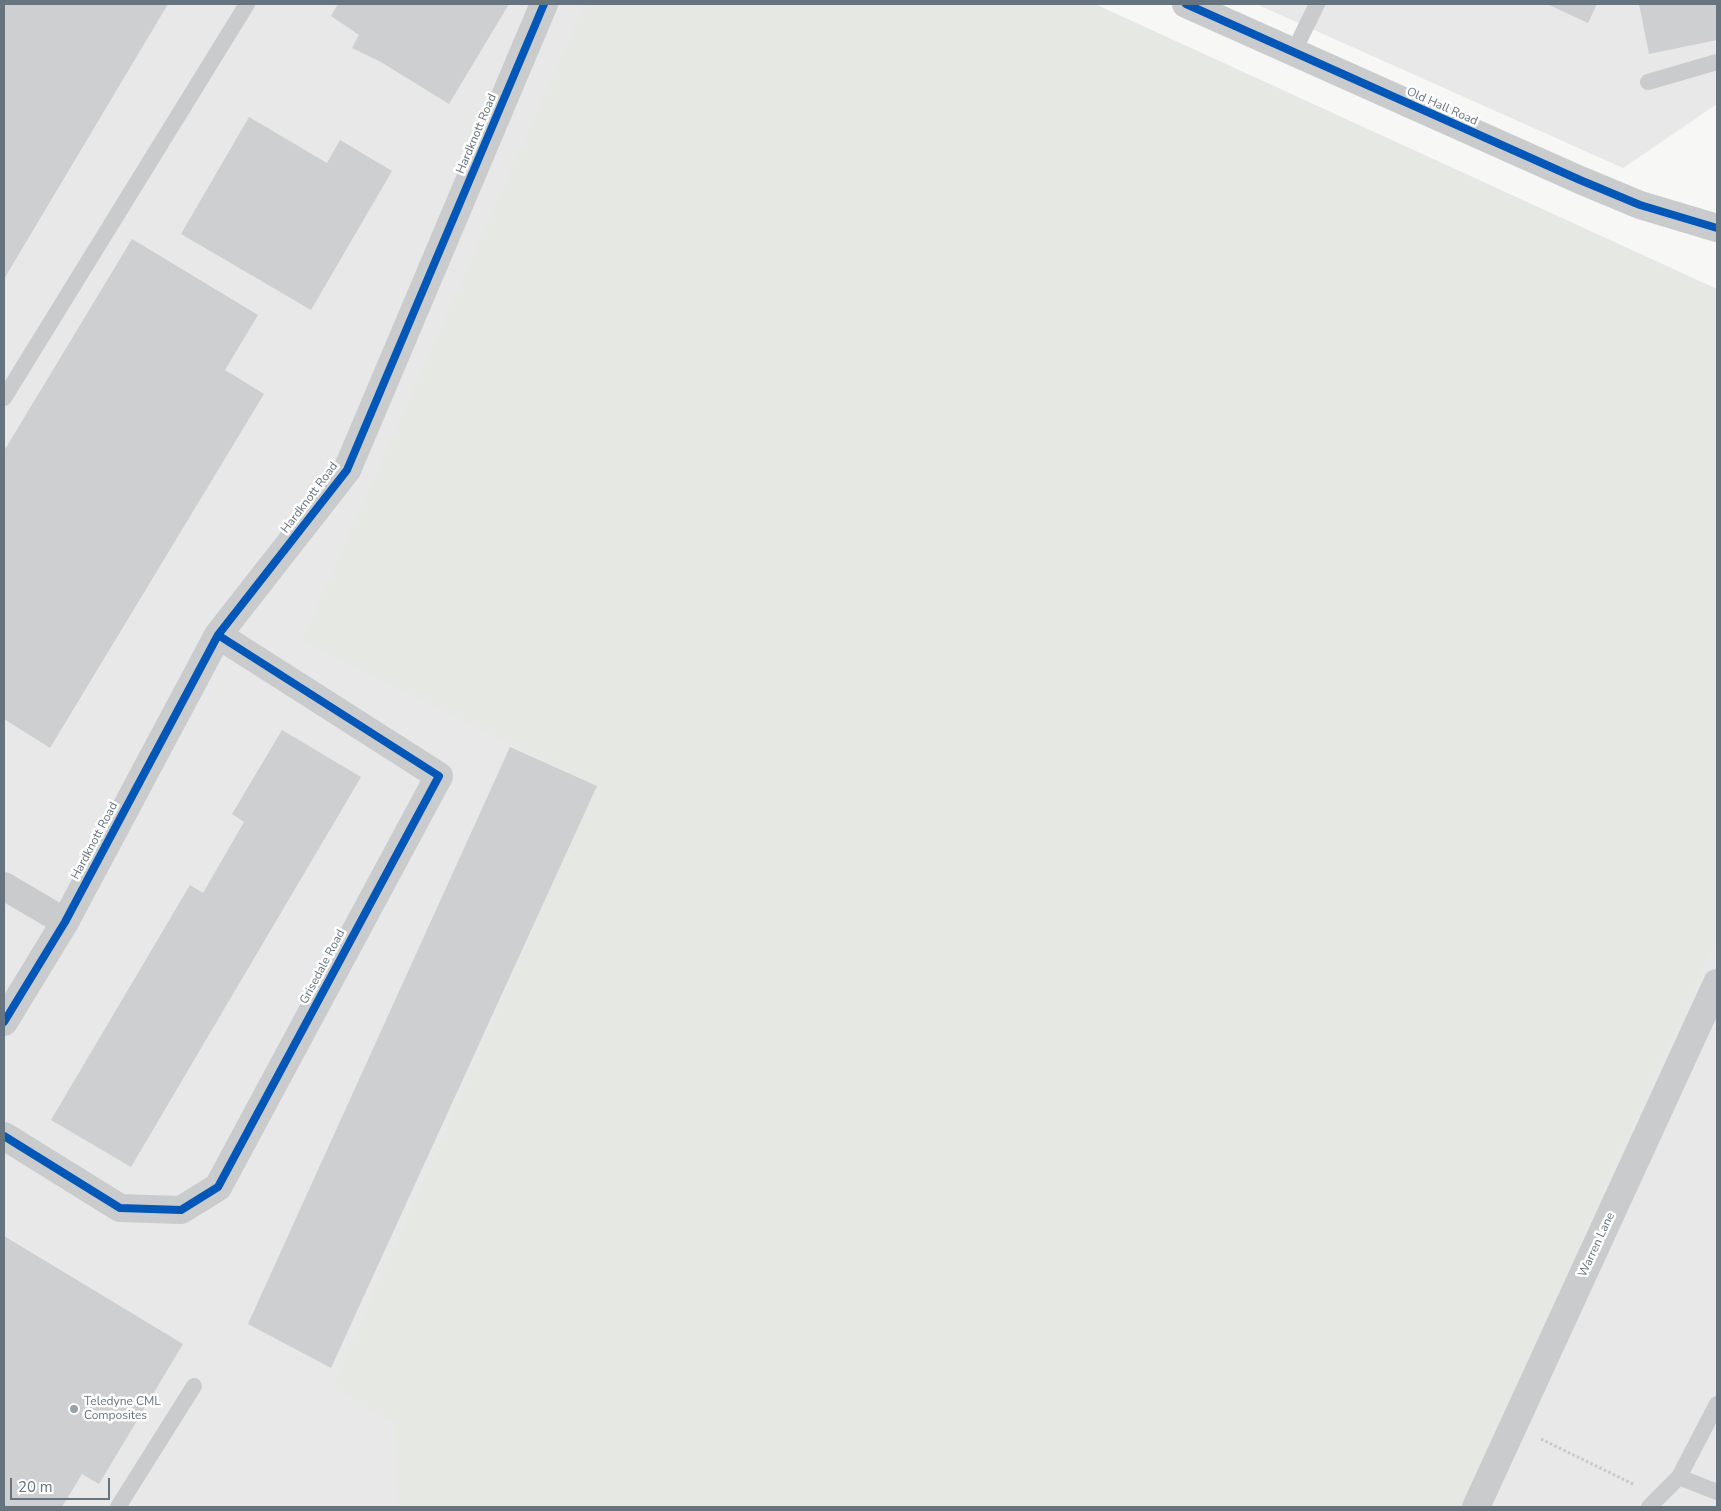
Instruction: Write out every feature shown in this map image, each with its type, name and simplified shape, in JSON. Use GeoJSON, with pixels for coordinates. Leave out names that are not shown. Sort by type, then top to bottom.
{"type":"FeatureCollection","features":[{"type":"Feature","properties":{"kind":"street","name":"Hardknott Road"},"geometry":{"type":"LineString","coordinates":[[65,922],[218,635],[347,470],[544,4]]}},
{"type":"Feature","properties":{"kind":"street","name":"Old Hall Road"},"geometry":{"type":"LineString","coordinates":[[1186,4],[1293,54],[1580,180],[1640,204],[1709,223]]}},
{"type":"Feature","properties":{"kind":"street","name":"Grisedale Road"},"geometry":{"type":"LineString","coordinates":[[4,1136],[120,1208],[181,1210],[218,1187],[439,776],[218,635]]}},
{"type":"Feature","properties":{"kind":"street"},"geometry":{"type":"LineString","coordinates":[[4,886],[65,922],[4,1022]]}},
{"type":"Feature","properties":{"kind":"street","name":"Warren Lane"},"geometry":{"type":"LineString","coordinates":[[1476,1507],[1717,983]]}},
{"type":"Feature","properties":{"kind":"lane"},"geometry":{"type":"LineString","coordinates":[[4,398],[246,4]]}},
{"type":"Feature","properties":{"kind":"lane"},"geometry":{"type":"LineString","coordinates":[[1293,54],[1316,4]]}},
{"type":"Feature","properties":{"kind":"lane"},"geometry":{"type":"LineString","coordinates":[[1648,82],[1717,62]]}},
{"type":"Feature","properties":{"kind":"lane"},"geometry":{"type":"LineString","coordinates":[[118,1507],[194,1386]]}},
{"type":"Feature","properties":{"kind":"lane"},"geometry":{"type":"LineString","coordinates":[[1654,1502],[1679,1478],[1717,1404]]}},
{"type":"Feature","properties":{"kind":"lane"},"geometry":{"type":"LineString","coordinates":[[1679,1478],[1717,1492]]}},
{"type":"Feature","properties":{"kind":"path"},"geometry":{"type":"LineString","coordinates":[[1514,1426],[1654,1502]]}},
{"type":"Feature","properties":{"kind":"shaded area"},"geometry":{"type":"Polygon","coordinates":[[[4,4],[1054,4],[1717,315],[1717,1507],[404,1507],[399,1505],[398,1507],[4,1507],[4,4]]]}},
{"type":"Feature","properties":{"kind":"shaded area"},"geometry":{"type":"Polygon","coordinates":[[[585,4],[1095,4],[1717,289],[1717,937],[1461,1507],[398,1507],[395,1424],[333,1387],[597,786],[302,641],[585,4]]]}},
{"type":"Feature","properties":{"kind":"shaded area"},"geometry":{"type":"Polygon","coordinates":[[[1256,4],[1717,4],[1717,104],[1623,168],[1256,4]]]}},
{"type":"Feature","properties":{"kind":"building"},"geometry":{"type":"Polygon","coordinates":[[[4,4],[168,4],[4,279],[4,4]]]}},
{"type":"Feature","properties":{"kind":"building"},"geometry":{"type":"Polygon","coordinates":[[[338,4],[509,4],[449,104],[381,62],[352,48],[359,35],[331,16],[338,4]]]}},
{"type":"Feature","properties":{"kind":"building"},"geometry":{"type":"Polygon","coordinates":[[[1547,4],[1597,4],[1588,23],[1547,4]]]}},
{"type":"Feature","properties":{"kind":"building"},"geometry":{"type":"Polygon","coordinates":[[[1639,4],[1717,4],[1717,40],[1649,54],[1639,4]]]}},
{"type":"Feature","properties":{"kind":"building"},"geometry":{"type":"Polygon","coordinates":[[[249,117],[327,163],[340,140],[392,171],[311,310],[181,234],[249,117]]]}},
{"type":"Feature","properties":{"kind":"building"},"geometry":{"type":"Polygon","coordinates":[[[132,239],[258,315],[225,370],[264,394],[50,748],[4,719],[4,451],[132,239]]]}},
{"type":"Feature","properties":{"kind":"building"},"geometry":{"type":"Polygon","coordinates":[[[282,730],[361,777],[131,1167],[51,1120],[190,885],[203,893],[244,822],[232,814],[282,730]]]}},
{"type":"Feature","properties":{"kind":"building"},"geometry":{"type":"Polygon","coordinates":[[[510,747],[597,786],[331,1368],[248,1324],[510,747]]]}},
{"type":"Feature","properties":{"kind":"building","name":"Teledyne CML Composites"},"geometry":{"type":"Polygon","coordinates":[[[4,1236],[183,1344],[99,1484],[82,1474],[62,1507],[4,1507],[4,1236]]]}},
{"type":"Feature","properties":{"kind":"cycle path"},"geometry":{"type":"LineString","coordinates":[[4,1022],[65,922],[218,635],[347,470],[544,4]]}},
{"type":"Feature","properties":{"kind":"cycle path"},"geometry":{"type":"LineString","coordinates":[[1186,4],[1580,180],[1640,205],[1717,228]]}},
{"type":"Feature","properties":{"kind":"cycle path"},"geometry":{"type":"LineString","coordinates":[[4,1136],[120,1208],[181,1210],[218,1187],[439,776],[218,635]]}},
{"type":"Feature","properties":{"kind":"place","name":"Teledyne CML Composites"},"geometry":{"type":"Point","coordinates":[74,1409]}}]}
